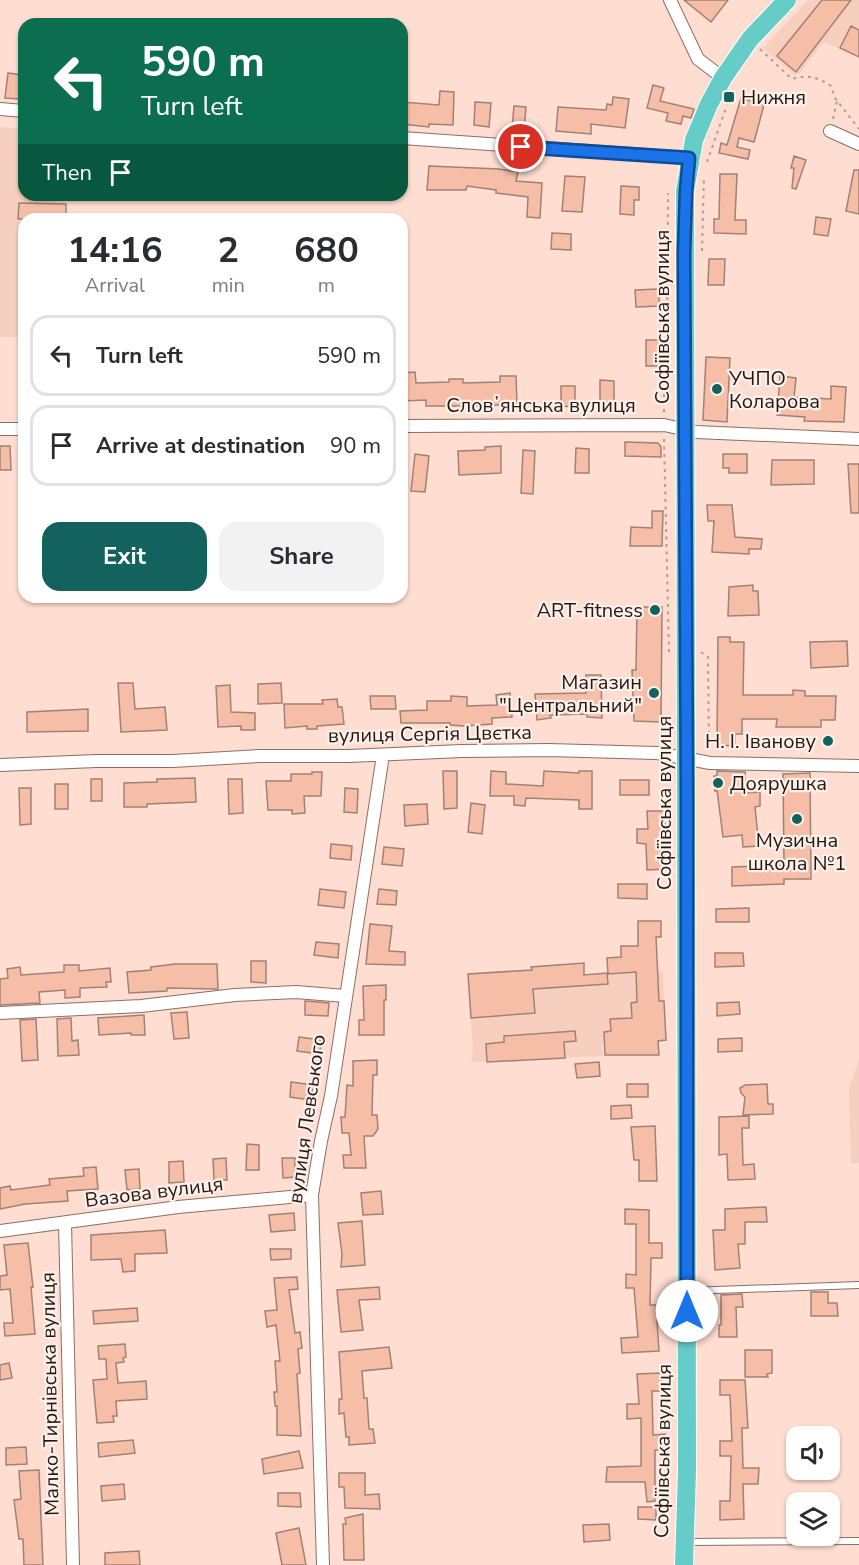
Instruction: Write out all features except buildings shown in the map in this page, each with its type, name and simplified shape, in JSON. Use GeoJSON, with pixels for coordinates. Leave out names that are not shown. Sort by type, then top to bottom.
{"type":"FeatureCollection","features":[{"type":"Feature","properties":{"kind":"main road","name":"Софіївська вулиця"},"geometry":{"type":"LineString","coordinates":[[684,1565],[687,1471],[684,243],[686,191],[689,158],[698,131],[723,78],[750,39],[787,0]]}},
{"type":"Feature","properties":{"kind":"street"},"geometry":{"type":"LineString","coordinates":[[670,0],[698,59],[723,78]]}},
{"type":"Feature","properties":{"kind":"street"},"geometry":{"type":"LineString","coordinates":[[0,109],[18,110]]}},
{"type":"Feature","properties":{"kind":"street"},"geometry":{"type":"LineString","coordinates":[[830,131],[859,144]]}},
{"type":"Feature","properties":{"kind":"street"},"geometry":{"type":"LineString","coordinates":[[408,138],[689,158]]}},
{"type":"Feature","properties":{"kind":"street","name":"Словʼянська вулиця"},"geometry":{"type":"LineString","coordinates":[[408,426],[663,424],[696,432],[859,439]]}},
{"type":"Feature","properties":{"kind":"street"},"geometry":{"type":"LineString","coordinates":[[0,429],[18,429]]}},
{"type":"Feature","properties":{"kind":"street","name":"вулиця Сергія Цвєтка"},"geometry":{"type":"LineString","coordinates":[[0,765],[173,761],[259,756],[548,750],[657,753],[710,763],[859,766]]}},
{"type":"Feature","properties":{"kind":"street","name":"вулиця Левського"},"geometry":{"type":"LineString","coordinates":[[323,1565],[312,1195],[331,1096],[382,755]]}},
{"type":"Feature","properties":{"kind":"street"},"geometry":{"type":"LineString","coordinates":[[0,1013],[141,1006],[235,995],[296,992],[345,996]]}},
{"type":"Feature","properties":{"kind":"street","name":"Вазова вулиця"},"geometry":{"type":"LineString","coordinates":[[0,1231],[178,1207],[312,1195]]}},
{"type":"Feature","properties":{"kind":"street","name":"Малко-Тирнівська вулиця"},"geometry":{"type":"LineString","coordinates":[[65,1223],[73,1565]]}},
{"type":"Feature","properties":{"kind":"lane"},"geometry":{"type":"LineString","coordinates":[[687,1291],[859,1286]]}},
{"type":"Feature","properties":{"kind":"lane"},"geometry":{"type":"LineString","coordinates":[[685,1542],[859,1541]]}},
{"type":"Feature","properties":{"kind":"path"},"geometry":{"type":"LineString","coordinates":[[760,49],[792,79],[803,75],[817,78],[831,86],[837,101],[859,129]]}},
{"type":"Feature","properties":{"kind":"path"},"geometry":{"type":"LineString","coordinates":[[702,250],[705,168],[730,97]]}},
{"type":"Feature","properties":{"kind":"path"},"geometry":{"type":"LineString","coordinates":[[830,131],[837,101]]}},
{"type":"Feature","properties":{"kind":"path"},"geometry":{"type":"LineString","coordinates":[[699,651],[708,657],[710,763]]}},
{"type":"Feature","properties":{"kind":"shaded area"},"geometry":{"type":"Polygon","coordinates":[[[808,0],[859,0],[859,57],[824,42],[799,74],[794,75],[763,48],[808,0]]]}},
{"type":"Feature","properties":{"kind":"shaded area"},"geometry":{"type":"Polygon","coordinates":[[[0,127],[18,128],[18,201],[62,201],[62,204],[66,204],[66,213],[18,213],[18,337],[0,337],[0,127]]]}},
{"type":"Feature","properties":{"kind":"shaded area"},"geometry":{"type":"Polygon","coordinates":[[[584,963],[585,975],[663,971],[664,1001],[632,1003],[633,1042],[602,1043],[603,1056],[472,1062],[468,974],[531,970],[531,967],[584,963]]]}},
{"type":"Feature","properties":{"kind":"shaded area"},"geometry":{"type":"Polygon","coordinates":[[[859,1059],[859,1163],[851,1163],[849,1088],[859,1059]]]}},
{"type":"Feature","properties":{"kind":"place","name":"Нижня"},"geometry":{"type":"Point","coordinates":[729,97]}},
{"type":"Feature","properties":{"kind":"place","name":"УЧПО Коларова"},"geometry":{"type":"Point","coordinates":[717,389]}},
{"type":"Feature","properties":{"kind":"place","name":"ART-fitness"},"geometry":{"type":"Point","coordinates":[655,610]}},
{"type":"Feature","properties":{"kind":"place","name":"Магазин \"Центральний\""},"geometry":{"type":"Point","coordinates":[654,693]}},
{"type":"Feature","properties":{"kind":"place","name":"Н. І. Іванову"},"geometry":{"type":"Point","coordinates":[828,741]}},
{"type":"Feature","properties":{"kind":"place","name":"Доярушка"},"geometry":{"type":"Point","coordinates":[718,783]}},
{"type":"Feature","properties":{"kind":"place","name":"Музична школа №1"},"geometry":{"type":"Point","coordinates":[797,819]}},
{"type":"Feature","properties":{"kind":"route"},"geometry":{"type":"LineString","coordinates":[[521,147],[689,158],[684,254],[687,1311]]}}]}
